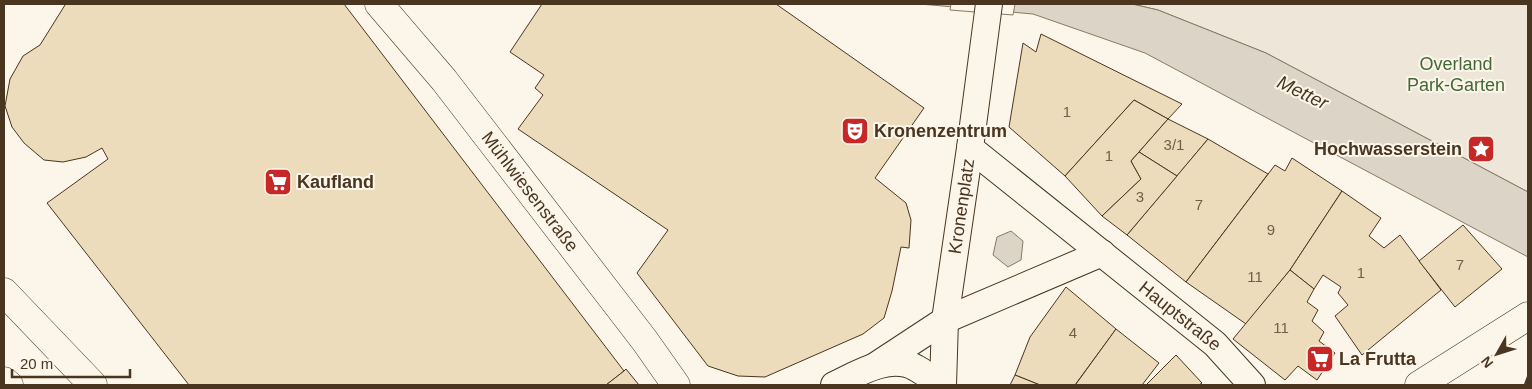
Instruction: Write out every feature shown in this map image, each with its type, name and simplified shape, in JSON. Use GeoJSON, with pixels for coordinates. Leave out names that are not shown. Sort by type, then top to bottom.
{"type":"FeatureCollection","features":[{"type":"Feature","properties":{"kind":"street","name":"Mühlwiesenstraße"},"geometry":{"type":"LineString","coordinates":[[379,4],[444,80],[645,341],[676,385]]}},
{"type":"Feature","properties":{"kind":"street","name":"Kronenplatz"},"geometry":{"type":"LineString","coordinates":[[942,385],[945,320],[970,148],[988,4]]}},
{"type":"Feature","properties":{"kind":"street","name":"Hauptstraße"},"geometry":{"type":"LineString","coordinates":[[970,148],[1215,344],[1252,385]]}},
{"type":"Feature","properties":{"kind":"street"},"geometry":{"type":"LineString","coordinates":[[834,385],[875,366],[945,320],[1102,253]]}},
{"type":"Feature","properties":{"kind":"street"},"geometry":{"type":"LineString","coordinates":[[4,292],[93,385]]}},
{"type":"Feature","properties":{"kind":"street"},"geometry":{"type":"LineString","coordinates":[[1419,385],[1528,316]]}},
{"type":"Feature","properties":{"kind":"street"},"geometry":{"type":"LineString","coordinates":[[875,366],[895,363],[915,367],[938,385]]}},
{"type":"Feature","properties":{"kind":"street"},"geometry":{"type":"LineString","coordinates":[[4,381],[9,385]]}},
{"type":"Feature","properties":{"kind":"green space","name":"Overland Park-Garten"},"geometry":{"type":"Polygon","coordinates":[[[1132,4],[1528,4],[1528,192],[1266,53],[1158,10],[1132,4]]]}},
{"type":"Feature","properties":{"kind":"water","name":"Metter"},"geometry":{"type":"Polygon","coordinates":[[[920,4],[1132,4],[1158,10],[1266,53],[1528,192],[1528,257],[1145,53],[1033,14],[920,4]]]}},
{"type":"Feature","properties":{"kind":"water"},"geometry":{"type":"Polygon","coordinates":[[[1011,231],[1023,241],[1021,260],[1008,267],[993,255],[997,237],[1011,231]]]}},
{"type":"Feature","properties":{"kind":"pier"},"geometry":{"type":"Polygon","coordinates":[[[951,4],[1015,4],[1013,15],[950,10],[951,4]]]}},
{"type":"Feature","properties":{"kind":"building","name":"Kaufland"},"geometry":{"type":"Polygon","coordinates":[[[64,4],[344,4],[624,371],[606,385],[189,385],[47,203],[108,159],[102,148],[86,157],[63,162],[44,160],[24,143],[12,127],[5,106],[10,79],[23,56],[40,45],[64,4]]]}},
{"type":"Feature","properties":{"kind":"building","name":"Kronenzentrum"},"geometry":{"type":"Polygon","coordinates":[[[542,4],[776,4],[924,108],[875,178],[906,203],[911,220],[909,248],[901,247],[884,318],[863,334],[765,377],[738,376],[708,366],[637,273],[668,230],[518,129],[543,95],[535,88],[544,75],[510,52],[542,4]]]}},
{"type":"Feature","properties":{"kind":"building"},"geometry":{"type":"Polygon","coordinates":[[[1041,34],[1182,104],[1168,119],[1134,100],[1065,176],[1009,127],[1023,43],[1036,52],[1041,34]]]}},
{"type":"Feature","properties":{"kind":"building"},"geometry":{"type":"Polygon","coordinates":[[[1134,100],[1168,119],[1131,161],[1141,179],[1102,216],[1065,176],[1134,100]]]}},
{"type":"Feature","properties":{"kind":"building"},"geometry":{"type":"Polygon","coordinates":[[[1168,119],[1208,139],[1177,176],[1139,152],[1168,119]]]}},
{"type":"Feature","properties":{"kind":"building"},"geometry":{"type":"Polygon","coordinates":[[[1208,139],[1268,174],[1186,282],[1127,235],[1208,139]]]}},
{"type":"Feature","properties":{"kind":"building"},"geometry":{"type":"Polygon","coordinates":[[[1139,152],[1177,176],[1127,235],[1102,216],[1141,179],[1131,161],[1139,152]]]}},
{"type":"Feature","properties":{"kind":"building"},"geometry":{"type":"Polygon","coordinates":[[[1292,158],[1342,191],[1290,270],[1246,324],[1186,282],[1275,165],[1285,171],[1292,158]]]}},
{"type":"Feature","properties":{"kind":"building"},"geometry":{"type":"Polygon","coordinates":[[[1342,191],[1381,218],[1369,236],[1384,248],[1400,235],[1441,290],[1362,355],[1335,316],[1348,305],[1338,293],[1341,287],[1323,275],[1314,289],[1290,270],[1342,191]]]}},
{"type":"Feature","properties":{"kind":"building"},"geometry":{"type":"Polygon","coordinates":[[[1463,225],[1502,269],[1455,307],[1419,261],[1463,225]]]}},
{"type":"Feature","properties":{"kind":"building"},"geometry":{"type":"Polygon","coordinates":[[[1290,270],[1314,289],[1307,302],[1318,310],[1312,321],[1324,332],[1319,341],[1335,353],[1317,380],[1298,366],[1285,380],[1233,339],[1290,270]]]}},
{"type":"Feature","properties":{"kind":"building"},"geometry":{"type":"Polygon","coordinates":[[[1066,287],[1116,329],[1075,385],[1040,385],[1015,375],[1030,337],[1066,287]]]}},
{"type":"Feature","properties":{"kind":"building"},"geometry":{"type":"Polygon","coordinates":[[[1116,329],[1159,363],[1142,385],[1077,385],[1076,384],[1116,329]]]}},
{"type":"Feature","properties":{"kind":"building"},"geometry":{"type":"Polygon","coordinates":[[[1176,355],[1202,383],[1199,385],[1146,385],[1176,355]]]}},
{"type":"Feature","properties":{"kind":"building"},"geometry":{"type":"Polygon","coordinates":[[[626,369],[639,385],[606,385],[624,371],[626,369]]]}},
{"type":"Feature","properties":{"kind":"building"},"geometry":{"type":"Polygon","coordinates":[[[1015,375],[1040,385],[1010,385],[1015,375]]]}},
{"type":"Feature","properties":{"kind":"wall"},"geometry":{"type":"LineString","coordinates":[[1525,385],[1528,377]]}},
{"type":"Feature","properties":{"kind":"place","name":"Kronenzentrum"},"geometry":{"type":"Point","coordinates":[855,131]}},
{"type":"Feature","properties":{"kind":"place","name":"Hochwasserstein"},"geometry":{"type":"Point","coordinates":[1481,149]}},
{"type":"Feature","properties":{"kind":"place","name":"Kaufland"},"geometry":{"type":"Point","coordinates":[278,182]}},
{"type":"Feature","properties":{"kind":"place","name":"La Frutta"},"geometry":{"type":"Point","coordinates":[1320,359]}}]}
